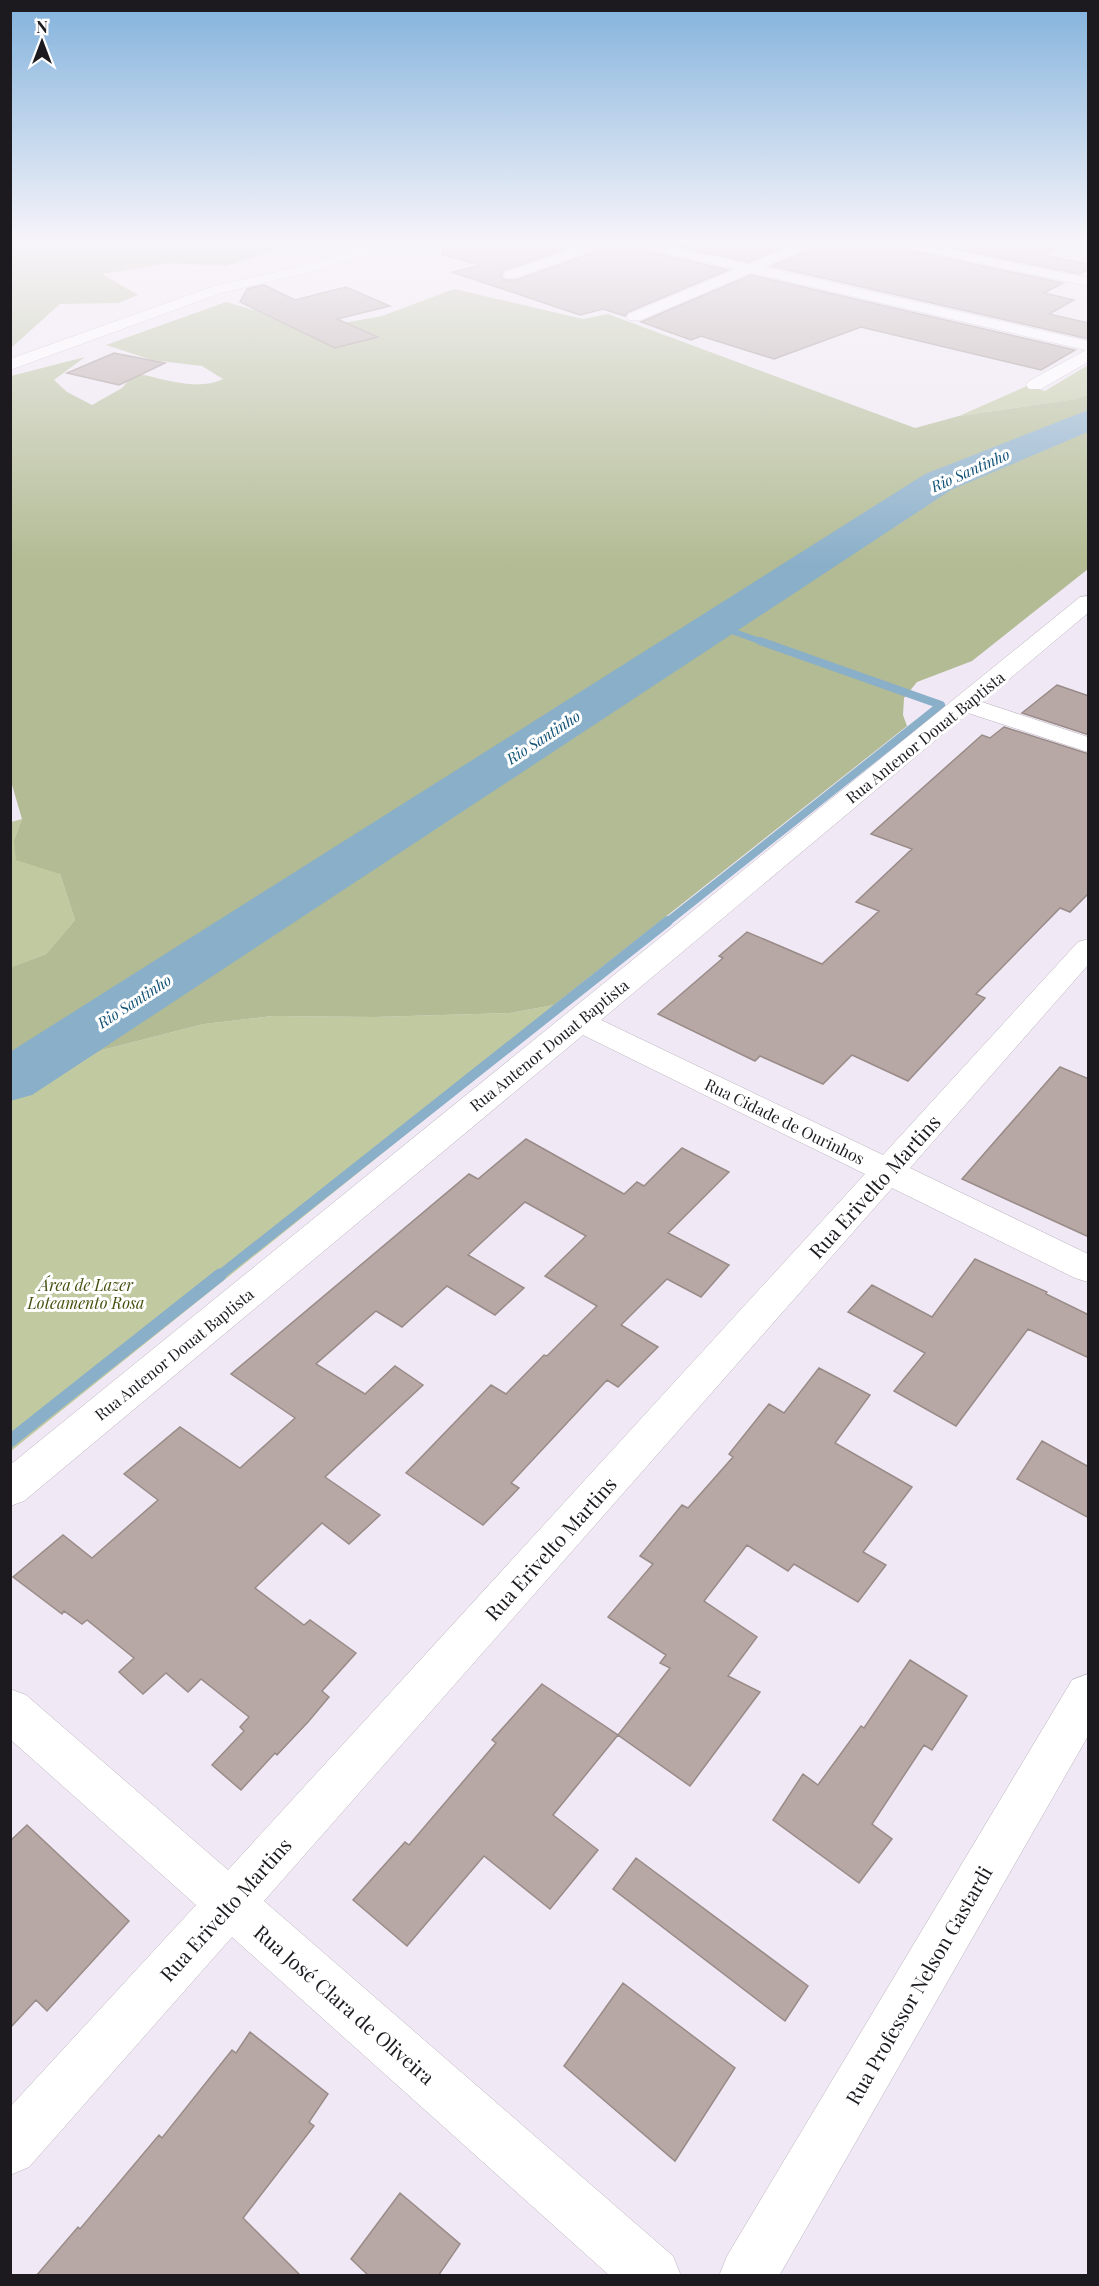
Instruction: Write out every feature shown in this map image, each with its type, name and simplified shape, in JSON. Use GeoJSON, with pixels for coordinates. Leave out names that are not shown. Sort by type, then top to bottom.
{"type":"FeatureCollection","features":[{"type":"Feature","properties":{"kind":"street"},"geometry":{"type":"LineString","coordinates":[[10,365],[47,352]]}},
{"type":"Feature","properties":{"kind":"street"},"geometry":{"type":"LineString","coordinates":[[1035,386],[1089,355]]}},
{"type":"Feature","properties":{"kind":"street","name":"Rua Antenor Douat Baptista"},"geometry":{"type":"LineString","coordinates":[[10,1489],[1089,602]]}},
{"type":"Feature","properties":{"kind":"street"},"geometry":{"type":"LineString","coordinates":[[965,704],[1089,745]]}},
{"type":"Feature","properties":{"kind":"street","name":"Rua Erivelto Martins"},"geometry":{"type":"LineString","coordinates":[[10,2148],[1089,948]]}},
{"type":"Feature","properties":{"kind":"street","name":"Rua Cidade de Ourinhos"},"geometry":{"type":"LineString","coordinates":[[579,1021],[1089,1269]]}},
{"type":"Feature","properties":{"kind":"street","name":"Rua Professor Nelson Gastardi"},"geometry":{"type":"LineString","coordinates":[[747,2276],[1089,1695]]}},
{"type":"Feature","properties":{"kind":"street","name":"Rua José Clara de Oliveira"},"geometry":{"type":"LineString","coordinates":[[10,1710],[653,2276]]}},
{"type":"Feature","properties":{"kind":"green space"},"geometry":{"type":"Polygon","coordinates":[[[126,352],[709,352],[915,428],[959,416],[1076,399],[1088,395],[1088,569],[972,661],[917,682],[904,698],[903,715],[907,726],[554,1005],[510,1013],[374,1017],[273,1016],[204,1024],[102,1050],[57,1077],[11,1084],[10,968],[46,954],[75,920],[60,874],[16,860],[14,840],[22,819],[10,778],[11,376],[85,357],[54,380],[67,392],[92,405],[122,388],[135,373],[190,384],[213,383],[223,379],[202,366],[152,360],[126,352]]]}},
{"type":"Feature","properties":{"kind":"green space"},"geometry":{"type":"Polygon","coordinates":[[[1088,365],[1088,395],[1077,399],[959,416],[1027,386],[1045,391],[1088,365]]]}},
{"type":"Feature","properties":{"kind":"green space"},"geometry":{"type":"Polygon","coordinates":[[[22,819],[14,840],[60,874],[75,920],[46,954],[11,968],[11,822],[22,819]]]}},
{"type":"Feature","properties":{"kind":"green space","name":"Área de Lazer Loteamento Rosa"},"geometry":{"type":"Polygon","coordinates":[[[554,1005],[556,1014],[11,1451],[11,1084],[57,1077],[102,1050],[204,1024],[273,1016],[374,1017],[510,1013],[554,1005]]]}},
{"type":"Feature","properties":{"kind":"building"},"geometry":{"type":"Polygon","coordinates":[[[751,352],[794,352],[774,359],[751,352]]]}},
{"type":"Feature","properties":{"kind":"building"},"geometry":{"type":"Polygon","coordinates":[[[964,352],[1072,352],[1041,370],[964,352]]]}},
{"type":"Feature","properties":{"kind":"building"},"geometry":{"type":"Polygon","coordinates":[[[114,353],[165,363],[119,385],[67,373],[114,353]]]}},
{"type":"Feature","properties":{"kind":"building"},"geometry":{"type":"Polygon","coordinates":[[[1057,685],[1089,696],[1089,735],[1022,713],[1057,685]]]}},
{"type":"Feature","properties":{"kind":"building"},"geometry":{"type":"Polygon","coordinates":[[[1004,727],[1089,754],[1089,893],[1070,912],[1060,908],[976,994],[985,998],[908,1081],[852,1055],[823,1084],[760,1056],[755,1061],[658,1014],[723,958],[719,956],[747,932],[822,964],[879,911],[856,902],[912,849],[871,834],[982,735],[990,738],[1004,727]]]}},
{"type":"Feature","properties":{"kind":"building"},"geometry":{"type":"Polygon","coordinates":[[[1060,1067],[1089,1079],[1089,1237],[962,1179],[1060,1067]]]}},
{"type":"Feature","properties":{"kind":"building"},"geometry":{"type":"Polygon","coordinates":[[[526,1139],[624,1194],[637,1182],[644,1186],[682,1148],[729,1172],[668,1233],[729,1265],[701,1297],[667,1279],[621,1325],[658,1347],[618,1387],[607,1380],[511,1483],[519,1488],[483,1525],[406,1473],[491,1385],[506,1394],[597,1306],[545,1276],[586,1236],[525,1202],[468,1255],[524,1288],[495,1315],[447,1286],[402,1327],[376,1311],[316,1364],[365,1394],[395,1366],[423,1385],[325,1477],[380,1515],[349,1544],[322,1523],[255,1588],[304,1625],[310,1620],[356,1653],[322,1691],[329,1697],[277,1755],[275,1753],[241,1790],[212,1765],[244,1731],[240,1727],[249,1717],[201,1679],[188,1692],[166,1673],[143,1694],[119,1672],[134,1658],[87,1620],[82,1624],[64,1611],[62,1614],[13,1577],[63,1535],[92,1558],[158,1500],[124,1474],[180,1427],[240,1468],[295,1418],[231,1374],[469,1174],[478,1179],[526,1139]]]}},
{"type":"Feature","properties":{"kind":"building"},"geometry":{"type":"Polygon","coordinates":[[[975,1259],[1047,1292],[1046,1294],[1089,1315],[1089,1358],[1028,1329],[956,1426],[894,1391],[925,1353],[848,1312],[872,1285],[932,1317],[975,1259]]]}},
{"type":"Feature","properties":{"kind":"building"},"geometry":{"type":"Polygon","coordinates":[[[819,1368],[870,1395],[835,1443],[912,1487],[863,1552],[886,1565],[858,1602],[794,1564],[788,1571],[747,1545],[704,1601],[757,1637],[728,1676],[760,1692],[690,1786],[618,1735],[670,1668],[660,1663],[666,1655],[608,1617],[653,1564],[640,1556],[682,1505],[688,1508],[733,1457],[729,1454],[769,1404],[784,1413],[819,1368]]]}},
{"type":"Feature","properties":{"kind":"building"},"geometry":{"type":"Polygon","coordinates":[[[1042,1441],[1089,1467],[1089,1518],[1017,1479],[1042,1441]]]}},
{"type":"Feature","properties":{"kind":"building"},"geometry":{"type":"Polygon","coordinates":[[[910,1660],[967,1696],[932,1750],[924,1745],[872,1824],[892,1839],[859,1883],[773,1820],[803,1774],[818,1785],[861,1726],[864,1728],[910,1660]]]}},
{"type":"Feature","properties":{"kind":"building"},"geometry":{"type":"Polygon","coordinates":[[[542,1684],[618,1735],[553,1815],[598,1850],[550,1909],[484,1856],[407,1946],[353,1900],[405,1842],[409,1845],[496,1743],[492,1740],[542,1684]]]}},
{"type":"Feature","properties":{"kind":"building"},"geometry":{"type":"Polygon","coordinates":[[[27,1825],[129,1921],[47,2011],[36,2000],[10,2028],[10,1841],[27,1825]]]}},
{"type":"Feature","properties":{"kind":"building"},"geometry":{"type":"Polygon","coordinates":[[[636,1858],[808,1986],[785,2021],[613,1889],[636,1858]]]}},
{"type":"Feature","properties":{"kind":"building"},"geometry":{"type":"Polygon","coordinates":[[[623,1983],[735,2068],[675,2161],[564,2066],[623,1983]]]}},
{"type":"Feature","properties":{"kind":"building"},"geometry":{"type":"Polygon","coordinates":[[[250,2032],[328,2094],[309,2122],[314,2126],[243,2218],[301,2276],[36,2276],[78,2227],[80,2229],[159,2135],[162,2138],[232,2050],[236,2053],[250,2032]]]}},
{"type":"Feature","properties":{"kind":"building"},"geometry":{"type":"Polygon","coordinates":[[[400,2193],[460,2244],[438,2276],[369,2276],[351,2259],[400,2193]]]}},
{"type":"Feature","properties":{"kind":"waterway","name":"Rio Santinho"},"geometry":{"type":"LineString","coordinates":[[10,1081],[938,482],[1088,420]]}},
{"type":"Feature","properties":{"kind":"waterway"},"geometry":{"type":"LineString","coordinates":[[715,625],[765,643]]}},
{"type":"Feature","properties":{"kind":"waterway"},"geometry":{"type":"LineString","coordinates":[[666,923],[941,705],[760,641]]}},
{"type":"Feature","properties":{"kind":"waterway"},"geometry":{"type":"LineString","coordinates":[[219,1276],[668,921]]}},
{"type":"Feature","properties":{"kind":"waterway"},"geometry":{"type":"LineString","coordinates":[[10,1441],[220,1275]]}}]}
